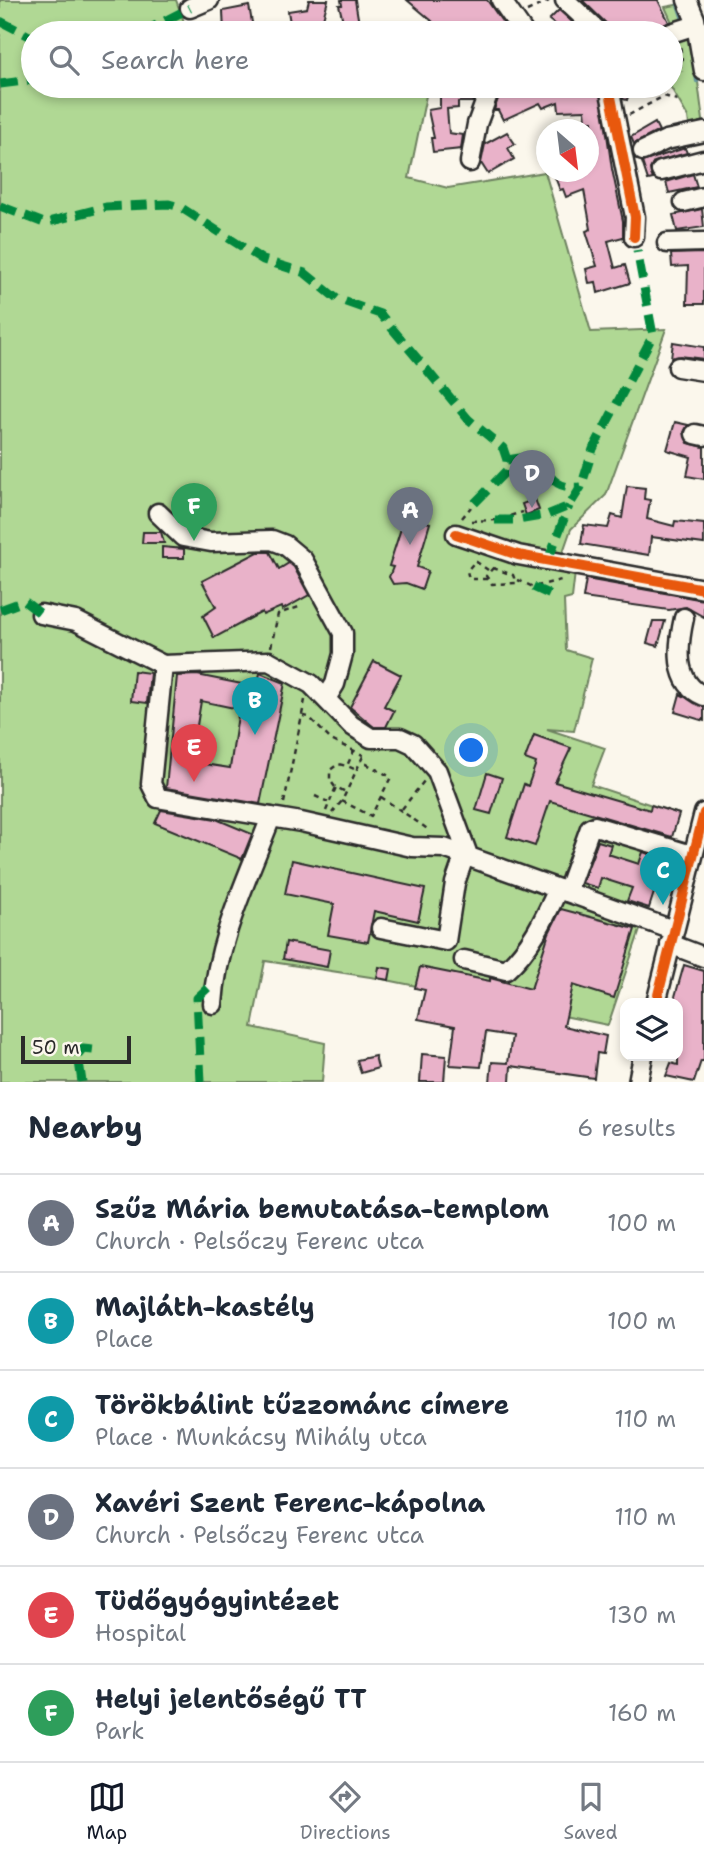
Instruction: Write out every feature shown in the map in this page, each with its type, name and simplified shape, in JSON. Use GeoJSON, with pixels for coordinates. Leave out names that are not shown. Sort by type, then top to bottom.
{"type":"FeatureCollection","features":[{"type":"Feature","properties":{"kind":"street"},"geometry":{"type":"LineString","coordinates":[[190,8],[209,0]]}},
{"type":"Feature","properties":{"kind":"street"},"geometry":{"type":"LineString","coordinates":[[501,0],[515,21]]}},
{"type":"Feature","properties":{"kind":"street"},"geometry":{"type":"LineString","coordinates":[[565,0],[587,21]]}},
{"type":"Feature","properties":{"kind":"street"},"geometry":{"type":"LineString","coordinates":[[687,0],[696,25],[704,71]]}},
{"type":"Feature","properties":{"kind":"street"},"geometry":{"type":"LineString","coordinates":[[683,29],[696,25]]}},
{"type":"Feature","properties":{"kind":"street"},"geometry":{"type":"LineString","coordinates":[[470,162],[477,124],[487,98]]}},
{"type":"Feature","properties":{"kind":"street"},"geometry":{"type":"LineString","coordinates":[[611,98],[635,217],[634,237]]}},
{"type":"Feature","properties":{"kind":"street"},"geometry":{"type":"LineString","coordinates":[[643,152],[666,140],[704,132]]}},
{"type":"Feature","properties":{"kind":"street"},"geometry":{"type":"LineString","coordinates":[[661,171],[704,160]]}},
{"type":"Feature","properties":{"kind":"street"},"geometry":{"type":"LineString","coordinates":[[684,202],[704,197]]}},
{"type":"Feature","properties":{"kind":"street"},"geometry":{"type":"LineString","coordinates":[[667,243],[704,242]]}},
{"type":"Feature","properties":{"kind":"street"},"geometry":{"type":"LineString","coordinates":[[678,367],[704,371]]}},
{"type":"Feature","properties":{"kind":"street"},"geometry":{"type":"LineString","coordinates":[[158,513],[183,537],[211,542],[272,540],[303,561],[343,633],[344,654],[335,684],[327,696]]}},
{"type":"Feature","properties":{"kind":"street"},"geometry":{"type":"LineString","coordinates":[[458,529],[518,555],[704,589]]}},
{"type":"Feature","properties":{"kind":"street"},"geometry":{"type":"LineString","coordinates":[[41,614],[76,621],[163,664],[269,661],[311,684],[327,696],[351,725],[371,738],[400,738],[413,744],[436,771],[466,855]]}},
{"type":"Feature","properties":{"kind":"street"},"geometry":{"type":"LineString","coordinates":[[684,618],[679,641],[681,671],[690,687],[704,696]]}},
{"type":"Feature","properties":{"kind":"street"},"geometry":{"type":"LineString","coordinates":[[163,664],[151,784],[158,798],[277,818],[412,847],[444,848],[562,890],[672,937],[704,957]]}},
{"type":"Feature","properties":{"kind":"street"},"geometry":{"type":"LineString","coordinates":[[213,1004],[224,940],[277,818]]}},
{"type":"Feature","properties":{"kind":"street"},"geometry":{"type":"LineString","coordinates":[[657,998],[692,855],[703,823]]}},
{"type":"Feature","properties":{"kind":"street"},"geometry":{"type":"LineString","coordinates":[[464,960],[506,970],[517,960],[562,890],[590,828],[595,826],[692,855]]}},
{"type":"Feature","properties":{"kind":"street"},"geometry":{"type":"LineString","coordinates":[[381,928],[446,941],[459,866],[466,855]]}},
{"type":"Feature","properties":{"kind":"street"},"geometry":{"type":"LineString","coordinates":[[638,1082],[642,1061]]}},
{"type":"Feature","properties":{"kind":"path"},"geometry":{"type":"LineString","coordinates":[[513,18],[552,0]]}},
{"type":"Feature","properties":{"kind":"path"},"geometry":{"type":"LineString","coordinates":[[615,122],[660,98]]}},
{"type":"Feature","properties":{"kind":"path"},"geometry":{"type":"LineString","coordinates":[[670,98],[677,100]]}},
{"type":"Feature","properties":{"kind":"path"},"geometry":{"type":"LineString","coordinates":[[463,516],[471,508]]}},
{"type":"Feature","properties":{"kind":"path"},"geometry":{"type":"LineString","coordinates":[[458,529],[523,512]]}},
{"type":"Feature","properties":{"kind":"path"},"geometry":{"type":"LineString","coordinates":[[517,580],[512,585],[492,584],[487,579],[469,579],[467,571],[475,561],[488,570],[496,569],[513,575],[517,580],[533,587],[569,580]]}},
{"type":"Feature","properties":{"kind":"path"},"geometry":{"type":"LineString","coordinates":[[487,579],[488,570]]}},
{"type":"Feature","properties":{"kind":"path"},"geometry":{"type":"LineString","coordinates":[[269,661],[278,614],[302,606]]}},
{"type":"Feature","properties":{"kind":"path"},"geometry":{"type":"LineString","coordinates":[[277,818],[311,684]]}},
{"type":"Feature","properties":{"kind":"path"},"geometry":{"type":"LineString","coordinates":[[302,715],[309,717],[331,740],[364,754],[342,801],[332,814],[325,811],[336,787]]}},
{"type":"Feature","properties":{"kind":"path"},"geometry":{"type":"LineString","coordinates":[[347,766],[354,750]]}},
{"type":"Feature","properties":{"kind":"path"},"geometry":{"type":"LineString","coordinates":[[342,801],[371,816],[391,777],[361,761]]}},
{"type":"Feature","properties":{"kind":"path"},"geometry":{"type":"LineString","coordinates":[[346,792],[330,780],[330,770],[338,764],[357,770]]}},
{"type":"Feature","properties":{"kind":"path"},"geometry":{"type":"LineString","coordinates":[[402,809],[431,773],[436,771]]}},
{"type":"Feature","properties":{"kind":"path"},"geometry":{"type":"LineString","coordinates":[[315,796],[329,802]]}},
{"type":"Feature","properties":{"kind":"path"},"geometry":{"type":"LineString","coordinates":[[381,797],[425,825]]}},
{"type":"Feature","properties":{"kind":"green space"},"geometry":{"type":"Polygon","coordinates":[[[0,0],[176,0],[184,21],[21,21],[21,98],[426,98],[409,178],[448,188],[536,173],[536,182],[548,182],[591,332],[666,329],[606,495],[571,529],[563,552],[563,570],[575,572],[572,598],[564,600],[566,650],[592,658],[574,731],[547,729],[605,748],[591,785],[679,814],[608,1025],[377,978],[265,961],[252,1027],[325,1043],[322,1082],[0,1082],[0,0]]]}},
{"type":"Feature","properties":{"kind":"green space"},"geometry":{"type":"Polygon","coordinates":[[[682,4],[687,17],[682,21],[671,21],[665,7],[682,4]]]}},
{"type":"Feature","properties":{"kind":"green space"},"geometry":{"type":"Polygon","coordinates":[[[692,36],[704,128],[690,132],[688,117],[677,98],[683,98],[683,37],[692,36]]]}},
{"type":"Feature","properties":{"kind":"building"},"geometry":{"type":"Polygon","coordinates":[[[309,0],[328,0],[322,21],[290,21],[288,11],[307,8],[309,0]]]}},
{"type":"Feature","properties":{"kind":"building"},"geometry":{"type":"Polygon","coordinates":[[[341,0],[355,0],[358,21],[343,21],[339,5],[342,5],[341,0]]]}},
{"type":"Feature","properties":{"kind":"building"},"geometry":{"type":"Polygon","coordinates":[[[407,0],[487,0],[502,21],[432,21],[407,0]]]}},
{"type":"Feature","properties":{"kind":"building"},"geometry":{"type":"Polygon","coordinates":[[[582,0],[658,0],[668,21],[604,21],[582,0]]]}},
{"type":"Feature","properties":{"kind":"building"},"geometry":{"type":"Polygon","coordinates":[[[249,6],[252,21],[223,21],[223,11],[249,6]]]}},
{"type":"Feature","properties":{"kind":"building"},"geometry":{"type":"Polygon","coordinates":[[[559,10],[571,21],[550,21],[559,10]]]}},
{"type":"Feature","properties":{"kind":"building"},"geometry":{"type":"Polygon","coordinates":[[[440,98],[474,98],[473,102],[458,102],[458,108],[447,109],[449,133],[463,135],[461,149],[433,152],[431,138],[434,138],[428,110],[440,108],[440,98]]]}},
{"type":"Feature","properties":{"kind":"building"},"geometry":{"type":"Polygon","coordinates":[[[498,98],[602,98],[623,221],[623,237],[608,241],[615,268],[625,265],[630,283],[598,293],[596,282],[589,283],[586,269],[597,266],[586,231],[591,229],[584,190],[566,197],[557,182],[599,182],[599,119],[586,119],[585,110],[559,111],[558,102],[543,108],[540,103],[503,120],[498,110],[494,110],[498,98]]]}},
{"type":"Feature","properties":{"kind":"building"},"geometry":{"type":"Polygon","coordinates":[[[655,123],[659,131],[634,144],[631,137],[655,123]]]}},
{"type":"Feature","properties":{"kind":"building"},"geometry":{"type":"Polygon","coordinates":[[[507,132],[515,144],[508,148],[514,159],[488,174],[481,163],[485,144],[507,132]]]}},
{"type":"Feature","properties":{"kind":"building"},"geometry":{"type":"Polygon","coordinates":[[[685,148],[687,153],[654,162],[650,169],[653,179],[648,180],[642,162],[685,148]]]}},
{"type":"Feature","properties":{"kind":"building"},"geometry":{"type":"Polygon","coordinates":[[[693,174],[697,187],[669,193],[666,182],[693,174]]]}},
{"type":"Feature","properties":{"kind":"building"},"geometry":{"type":"Polygon","coordinates":[[[702,209],[704,227],[677,231],[673,215],[702,209]]]}},
{"type":"Feature","properties":{"kind":"building"},"geometry":{"type":"Polygon","coordinates":[[[704,253],[704,304],[687,304],[688,266],[672,267],[671,254],[704,253]]]}},
{"type":"Feature","properties":{"kind":"building"},"geometry":{"type":"Polygon","coordinates":[[[673,342],[704,347],[704,359],[680,356],[671,358],[673,342]]]}},
{"type":"Feature","properties":{"kind":"building"},"geometry":{"type":"Polygon","coordinates":[[[675,422],[688,425],[684,432],[688,443],[704,447],[704,479],[687,476],[691,457],[667,450],[675,422]]]}},
{"type":"Feature","properties":{"kind":"building"},"geometry":{"type":"Polygon","coordinates":[[[627,486],[645,488],[644,499],[650,500],[647,519],[674,526],[675,521],[704,524],[704,544],[651,537],[649,555],[581,544],[584,525],[608,528],[612,515],[622,518],[627,486]]]}},
{"type":"Feature","properties":{"kind":"building"},"geometry":{"type":"Polygon","coordinates":[[[535,499],[539,510],[526,515],[522,504],[535,499]]]}},
{"type":"Feature","properties":{"kind":"building"},"geometry":{"type":"Polygon","coordinates":[[[405,516],[430,523],[417,567],[428,571],[422,589],[406,583],[393,584],[389,577],[393,567],[389,566],[405,516]]]}},
{"type":"Feature","properties":{"kind":"building"},"geometry":{"type":"Polygon","coordinates":[[[143,532],[161,532],[164,543],[142,543],[143,532]]]}},
{"type":"Feature","properties":{"kind":"building"},"geometry":{"type":"Polygon","coordinates":[[[162,547],[184,549],[184,558],[162,558],[162,547]]]}},
{"type":"Feature","properties":{"kind":"building"},"geometry":{"type":"Polygon","coordinates":[[[258,552],[270,552],[279,569],[289,563],[294,567],[309,595],[282,610],[281,607],[263,615],[262,612],[214,638],[203,616],[216,607],[202,581],[258,552]]]}},
{"type":"Feature","properties":{"kind":"building"},"geometry":{"type":"Polygon","coordinates":[[[586,579],[704,600],[704,617],[686,607],[669,610],[583,598],[586,579]]]}},
{"type":"Feature","properties":{"kind":"building"},"geometry":{"type":"Polygon","coordinates":[[[653,621],[665,621],[658,646],[647,643],[653,621]]]}},
{"type":"Feature","properties":{"kind":"building"},"geometry":{"type":"Polygon","coordinates":[[[374,661],[401,675],[384,706],[394,711],[386,727],[374,727],[350,707],[374,661]]]}},
{"type":"Feature","properties":{"kind":"building"},"geometry":{"type":"Polygon","coordinates":[[[134,671],[150,673],[147,703],[131,701],[134,671]]]}},
{"type":"Feature","properties":{"kind":"building"},"geometry":{"type":"Polygon","coordinates":[[[260,673],[285,683],[260,804],[166,788],[177,676],[197,675],[257,687],[260,673]],[[201,701],[191,762],[230,768],[239,709],[201,701]]]}},
{"type":"Feature","properties":{"kind":"building"},"geometry":{"type":"Polygon","coordinates":[[[680,694],[704,707],[704,721],[675,712],[680,694]]]}},
{"type":"Feature","properties":{"kind":"building"},"geometry":{"type":"Polygon","coordinates":[[[534,735],[571,748],[555,782],[650,810],[651,805],[679,814],[672,837],[550,801],[535,846],[507,837],[524,784],[528,786],[536,763],[525,759],[534,735]]]}},
{"type":"Feature","properties":{"kind":"building"},"geometry":{"type":"Polygon","coordinates":[[[487,773],[502,778],[491,814],[476,810],[487,773]]]}},
{"type":"Feature","properties":{"kind":"building"},"geometry":{"type":"Polygon","coordinates":[[[161,810],[216,819],[252,834],[242,859],[155,823],[161,810]]]}},
{"type":"Feature","properties":{"kind":"building"},"geometry":{"type":"Polygon","coordinates":[[[598,841],[611,845],[608,854],[639,864],[643,852],[665,859],[649,908],[627,901],[632,888],[601,878],[598,888],[582,883],[598,841]]]}},
{"type":"Feature","properties":{"kind":"building"},"geometry":{"type":"Polygon","coordinates":[[[292,860],[425,889],[418,921],[374,911],[368,942],[328,935],[334,904],[285,894],[292,860]]]}},
{"type":"Feature","properties":{"kind":"building"},"geometry":{"type":"Polygon","coordinates":[[[561,909],[635,929],[614,998],[573,985],[564,1026],[606,1036],[603,1054],[597,1053],[594,1078],[511,1066],[510,1082],[490,1082],[492,1062],[508,1063],[512,1036],[486,1032],[481,1067],[450,1065],[455,1026],[418,1019],[425,990],[415,988],[420,967],[490,981],[490,978],[531,989],[549,933],[561,909]]]}},
{"type":"Feature","properties":{"kind":"building"},"geometry":{"type":"Polygon","coordinates":[[[286,942],[330,950],[327,967],[283,959],[286,942]]]}},
{"type":"Feature","properties":{"kind":"building"},"geometry":{"type":"Polygon","coordinates":[[[684,965],[704,971],[704,1061],[701,1061],[694,1082],[666,1076],[671,1063],[678,1065],[678,1061],[683,1061],[683,998],[675,998],[684,965]]]}},
{"type":"Feature","properties":{"kind":"building"},"geometry":{"type":"Polygon","coordinates":[[[379,967],[391,969],[389,980],[377,978],[379,967]]]}},
{"type":"Feature","properties":{"kind":"building"},"geometry":{"type":"Polygon","coordinates":[[[422,1054],[446,1056],[444,1082],[420,1082],[422,1054]]]}},
{"type":"Feature","properties":{"kind":"building"},"geometry":{"type":"Polygon","coordinates":[[[375,1056],[378,1068],[361,1073],[357,1060],[375,1056]]]}},
{"type":"Feature","properties":{"kind":"waterway"},"geometry":{"type":"LineString","coordinates":[[678,4],[683,19]]}},
{"type":"Feature","properties":{"kind":"waterway"},"geometry":{"type":"LineString","coordinates":[[696,70],[697,81]]}},
{"type":"Feature","properties":{"kind":"marked path"},"geometry":{"type":"LineString","coordinates":[[165,21],[190,8]]}},
{"type":"Feature","properties":{"kind":"marked path"},"geometry":{"type":"LineString","coordinates":[[0,21],[21,32]]}},
{"type":"Feature","properties":{"kind":"marked path"},"geometry":{"type":"LineString","coordinates":[[0,84],[21,81]]}},
{"type":"Feature","properties":{"kind":"marked path"},"geometry":{"type":"LineString","coordinates":[[0,206],[44,223],[106,207],[169,204],[180,207],[263,260],[305,273],[337,299],[380,314],[468,419],[503,448],[507,460],[506,471],[471,507]]}},
{"type":"Feature","properties":{"kind":"marked path"},"geometry":{"type":"LineString","coordinates":[[495,520],[518,520],[547,515],[569,506],[581,487],[593,449],[653,335],[637,250]]}},
{"type":"Feature","properties":{"kind":"marked path"},"geometry":{"type":"LineString","coordinates":[[507,460],[526,457],[540,460],[560,485],[581,487]]}},
{"type":"Feature","properties":{"kind":"marked path"},"geometry":{"type":"LineString","coordinates":[[548,560],[569,506]]}},
{"type":"Feature","properties":{"kind":"marked path"},"geometry":{"type":"LineString","coordinates":[[533,587],[555,597]]}},
{"type":"Feature","properties":{"kind":"marked path"},"geometry":{"type":"LineString","coordinates":[[0,610],[24,601],[41,614]]}},
{"type":"Feature","properties":{"kind":"marked path"},"geometry":{"type":"LineString","coordinates":[[201,1082],[197,998],[214,982]]}},
{"type":"Feature","properties":{"kind":"marked path"},"geometry":{"type":"LineString","coordinates":[[82,1082],[78,1055],[83,1049],[93,1050]]}},
{"type":"Feature","properties":{"kind":"cycle path"},"geometry":{"type":"LineString","coordinates":[[611,98],[635,217],[634,237]]}},
{"type":"Feature","properties":{"kind":"cycle path"},"geometry":{"type":"LineString","coordinates":[[456,534],[518,555],[704,589]]}},
{"type":"Feature","properties":{"kind":"cycle path"},"geometry":{"type":"LineString","coordinates":[[657,998],[704,813]]}},
{"type":"Feature","properties":{"kind":"place","name":"Xavéri Szent Ferenc-kápolna"},"geometry":{"type":"Point","coordinates":[532,508]}},
{"type":"Feature","properties":{"kind":"place","name":"Helyi jelentőségű TT"},"geometry":{"type":"Point","coordinates":[194,541]}},
{"type":"Feature","properties":{"kind":"place","name":"Szűz Mária bemutatása-templom"},"geometry":{"type":"Point","coordinates":[410,545]}},
{"type":"Feature","properties":{"kind":"place","name":"Majláth-kastély"},"geometry":{"type":"Point","coordinates":[255,735]}},
{"type":"Feature","properties":{"kind":"place","name":"Tüdőgyógyintézet"},"geometry":{"type":"Point","coordinates":[194,782]}},
{"type":"Feature","properties":{"kind":"place","name":"Törökbálint tűzzománc címere"},"geometry":{"type":"Point","coordinates":[663,905]}}]}
